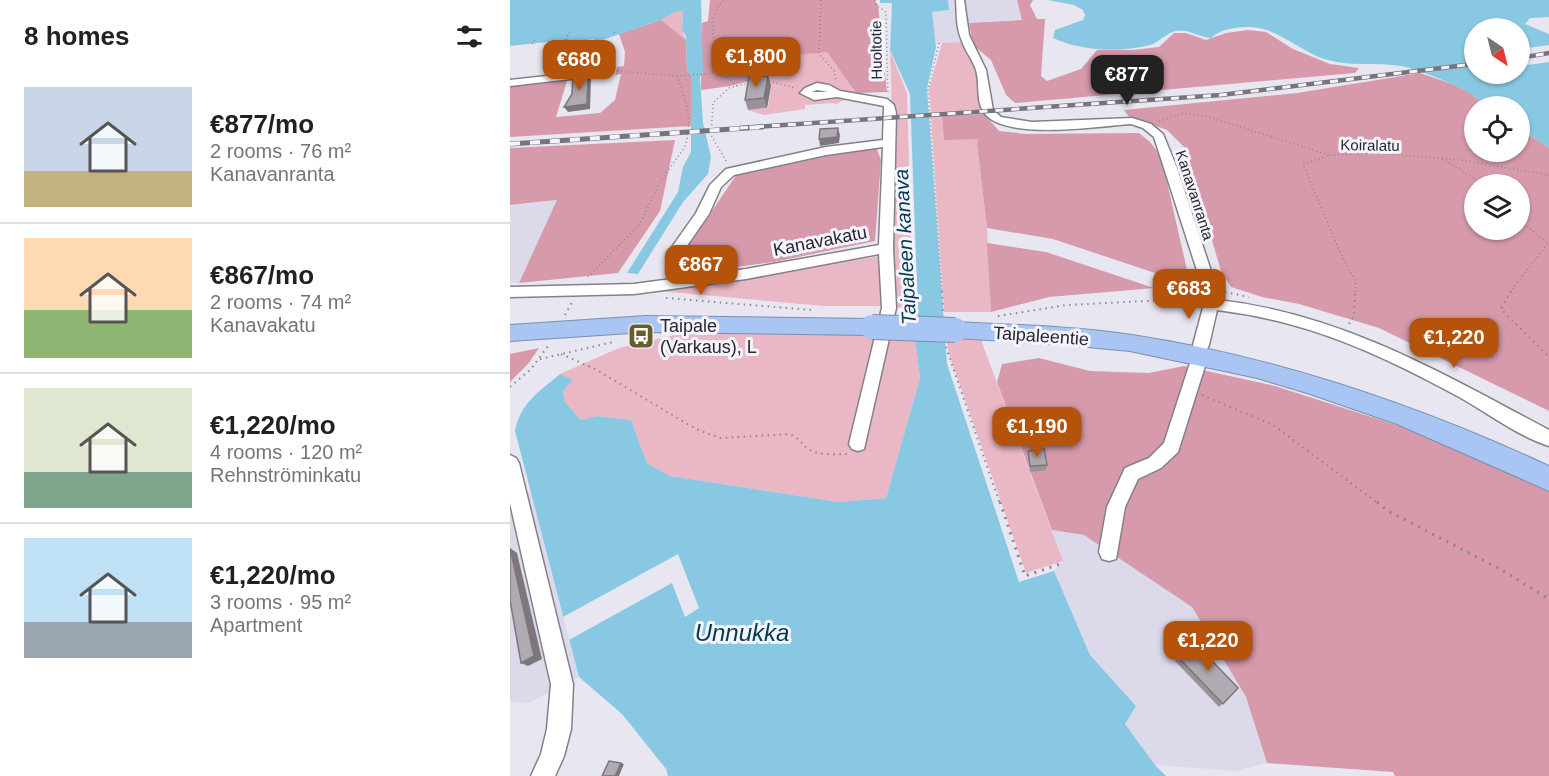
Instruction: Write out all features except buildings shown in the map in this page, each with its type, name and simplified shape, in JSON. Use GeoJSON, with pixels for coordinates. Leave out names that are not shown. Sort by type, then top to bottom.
{"type":"FeatureCollection","features":[{"type":"Feature","properties":{"kind":"highway","name":"Taipaleentie"},"geometry":{"type":"LineString","coordinates":[[510,333],[607,324],[687,323],[956,330],[1152,346],[1258,368],[1366,401],[1504,457],[1549,479]]}},
{"type":"Feature","properties":{"kind":"street","name":"Kanavanranta"},"geometry":{"type":"LineString","coordinates":[[960,0],[963,31],[981,70],[988,111],[993,117],[1008,123],[1028,126],[1132,121],[1147,126],[1159,136],[1172,168],[1211,298]]}},
{"type":"Feature","properties":{"kind":"street"},"geometry":{"type":"LineString","coordinates":[[510,83],[601,73]]}},
{"type":"Feature","properties":{"kind":"street"},"geometry":{"type":"LineString","coordinates":[[806,90],[806,94],[814,97],[837,90],[889,105],[886,248],[889,308],[858,444]]}},
{"type":"Feature","properties":{"kind":"street"},"geometry":{"type":"LineString","coordinates":[[680,247],[702,214],[716,185],[730,172],[826,150],[888,143]]}},
{"type":"Feature","properties":{"kind":"street","name":"Kanavakatu"},"geometry":{"type":"LineString","coordinates":[[510,292],[576,295],[634,289],[664,291],[886,248]]}},
{"type":"Feature","properties":{"kind":"street"},"geometry":{"type":"LineString","coordinates":[[1201,345],[1211,298],[1284,316],[1344,326],[1385,351],[1549,439]]}},
{"type":"Feature","properties":{"kind":"street"},"geometry":{"type":"LineString","coordinates":[[1109,552],[1116,507],[1131,474],[1155,463],[1172,447],[1197,366]]}},
{"type":"Feature","properties":{"kind":"street"},"geometry":{"type":"LineString","coordinates":[[510,463],[562,684],[559,729],[552,756],[543,776]]}},
{"type":"Feature","properties":{"kind":"path"},"geometry":{"type":"LineString","coordinates":[[711,73],[718,63],[712,42],[712,23],[715,9],[723,0]]}},
{"type":"Feature","properties":{"kind":"path"},"geometry":{"type":"LineString","coordinates":[[821,0],[819,54],[834,71],[837,90]]}},
{"type":"Feature","properties":{"kind":"path","name":"Huoltotie"},"geometry":{"type":"LineString","coordinates":[[875,0],[876,5],[886,12],[889,105]]}},
{"type":"Feature","properties":{"kind":"path"},"geometry":{"type":"LineString","coordinates":[[566,40],[569,32]]}},
{"type":"Feature","properties":{"kind":"path"},"geometry":{"type":"LineString","coordinates":[[532,44],[535,39]]}},
{"type":"Feature","properties":{"kind":"path"},"geometry":{"type":"LineString","coordinates":[[601,73],[677,76],[705,73],[724,74],[737,86]]}},
{"type":"Feature","properties":{"kind":"path"},"geometry":{"type":"LineString","coordinates":[[563,318],[576,295],[598,266],[640,225],[652,205],[658,185],[685,146],[689,136],[685,95],[677,76]]}},
{"type":"Feature","properties":{"kind":"path"},"geometry":{"type":"LineString","coordinates":[[767,80],[806,90]]}},
{"type":"Feature","properties":{"kind":"path"},"geometry":{"type":"LineString","coordinates":[[730,172],[723,153],[711,135],[713,103],[715,98],[729,88],[749,82]]}},
{"type":"Feature","properties":{"kind":"path"},"geometry":{"type":"LineString","coordinates":[[1150,124],[1184,113],[1209,117],[1331,155]]}},
{"type":"Feature","properties":{"kind":"path","name":"Koiralatu"},"geometry":{"type":"LineString","coordinates":[[1344,326],[1354,316],[1356,282],[1340,252],[1303,164],[1331,155],[1375,153],[1500,165],[1549,176]]}},
{"type":"Feature","properties":{"kind":"path"},"geometry":{"type":"LineString","coordinates":[[1442,159],[1467,174]]}},
{"type":"Feature","properties":{"kind":"path"},"geometry":{"type":"LineString","coordinates":[[1530,229],[1548,243],[1511,291],[1501,309],[1549,357]]}},
{"type":"Feature","properties":{"kind":"path"},"geometry":{"type":"LineString","coordinates":[[680,247],[667,272],[664,291],[813,310]]}},
{"type":"Feature","properties":{"kind":"path"},"geometry":{"type":"LineString","coordinates":[[997,316],[1035,308],[1096,301],[1184,299],[1200,292],[1211,298],[1228,292],[1258,299]]}},
{"type":"Feature","properties":{"kind":"path"},"geometry":{"type":"LineString","coordinates":[[510,387],[523,378],[540,359],[552,338]]}},
{"type":"Feature","properties":{"kind":"path"},"geometry":{"type":"LineString","coordinates":[[540,359],[618,341]]}},
{"type":"Feature","properties":{"kind":"path"},"geometry":{"type":"LineString","coordinates":[[561,354],[595,369],[696,429],[720,438],[789,434],[799,438],[806,448],[815,453],[841,455],[849,454],[858,444]]}},
{"type":"Feature","properties":{"kind":"path"},"geometry":{"type":"LineString","coordinates":[[1191,391],[1242,410],[1274,426],[1388,511],[1500,569],[1549,599]]}},
{"type":"Feature","properties":{"kind":"shaded area"},"geometry":{"type":"Polygon","coordinates":[[[710,0],[874,0],[878,5],[887,92],[856,93],[827,52],[763,58],[756,61],[757,69],[753,80],[701,90],[702,23],[708,21],[710,0]]]}},
{"type":"Feature","properties":{"kind":"shaded area"},"geometry":{"type":"Polygon","coordinates":[[[948,0],[1017,0],[1022,19],[969,23],[969,41],[935,44],[932,11],[949,10],[948,0]]]}},
{"type":"Feature","properties":{"kind":"shaded area"},"geometry":{"type":"Polygon","coordinates":[[[1017,0],[1033,0],[1030,5],[1037,19],[1045,19],[1041,76],[1047,81],[1081,69],[1097,50],[1159,47],[1174,33],[1186,33],[1206,40],[1226,33],[1248,30],[1266,32],[1293,49],[1330,64],[1359,68],[1355,73],[1015,103],[1006,95],[991,60],[973,45],[969,23],[1022,20],[1017,0]]]}},
{"type":"Feature","properties":{"kind":"shaded area"},"geometry":{"type":"Polygon","coordinates":[[[683,11],[682,30],[686,40],[661,20],[674,12],[683,11]]]}},
{"type":"Feature","properties":{"kind":"shaded area"},"geometry":{"type":"Polygon","coordinates":[[[661,20],[686,40],[687,71],[691,75],[691,126],[510,137],[510,85],[568,78],[556,117],[600,113],[615,100],[621,74],[615,75],[617,67],[624,66],[625,52],[619,34],[661,20]]]}},
{"type":"Feature","properties":{"kind":"shaded area"},"geometry":{"type":"Polygon","coordinates":[[[961,42],[975,65],[982,109],[931,113],[929,89],[942,43],[961,42]]]}},
{"type":"Feature","properties":{"kind":"shaded area"},"geometry":{"type":"Polygon","coordinates":[[[890,51],[907,93],[913,308],[895,307],[890,51]]]}},
{"type":"Feature","properties":{"kind":"shaded area"},"geometry":{"type":"Polygon","coordinates":[[[827,52],[856,93],[835,105],[835,103],[805,105],[805,109],[764,115],[748,110],[768,108],[771,86],[753,80],[756,61],[785,55],[827,52]]]}},
{"type":"Feature","properties":{"kind":"shaded area"},"geometry":{"type":"Polygon","coordinates":[[[1420,73],[1464,88],[1474,96],[1464,96],[1464,162],[1530,162],[1530,136],[1549,148],[1549,411],[1379,328],[1231,287],[1221,271],[1185,148],[1167,130],[1128,116],[1124,110],[1297,93],[1420,73]]]}},
{"type":"Feature","properties":{"kind":"shaded area"},"geometry":{"type":"Polygon","coordinates":[[[984,114],[999,131],[1026,134],[1139,133],[1150,142],[1161,156],[1187,270],[1185,283],[1053,239],[987,228],[977,144],[979,139],[944,140],[942,116],[984,114]]]}},
{"type":"Feature","properties":{"kind":"shaded area"},"geometry":{"type":"Polygon","coordinates":[[[942,116],[944,139],[980,139],[977,144],[987,228],[991,312],[944,312],[931,117],[942,116]]]}},
{"type":"Feature","properties":{"kind":"shaded area"},"geometry":{"type":"Polygon","coordinates":[[[675,140],[660,211],[618,273],[519,283],[557,200],[510,205],[510,148],[675,140]]]}},
{"type":"Feature","properties":{"kind":"shaded area"},"geometry":{"type":"Polygon","coordinates":[[[876,147],[881,160],[875,241],[774,262],[685,274],[676,264],[737,174],[854,149],[876,147]]]}},
{"type":"Feature","properties":{"kind":"shaded area"},"geometry":{"type":"Polygon","coordinates":[[[558,200],[519,283],[510,283],[510,206],[558,200]]]}},
{"type":"Feature","properties":{"kind":"shaded area"},"geometry":{"type":"Polygon","coordinates":[[[987,243],[1046,252],[1154,288],[1049,297],[991,312],[987,243]]]}},
{"type":"Feature","properties":{"kind":"shaded area"},"geometry":{"type":"Polygon","coordinates":[[[881,256],[881,306],[824,306],[658,291],[881,256]]]}},
{"type":"Feature","properties":{"kind":"shaded area"},"geometry":{"type":"Polygon","coordinates":[[[738,330],[915,338],[920,378],[886,498],[839,502],[670,476],[647,463],[631,420],[597,416],[581,420],[565,402],[560,374],[619,348],[692,331],[738,330]]]}},
{"type":"Feature","properties":{"kind":"shaded area"},"geometry":{"type":"Polygon","coordinates":[[[946,338],[981,340],[1063,561],[1026,573],[949,354],[946,338]]]}},
{"type":"Feature","properties":{"kind":"shaded area"},"geometry":{"type":"Polygon","coordinates":[[[539,348],[528,364],[510,382],[510,354],[539,348]]]}},
{"type":"Feature","properties":{"kind":"shaded area"},"geometry":{"type":"Polygon","coordinates":[[[1039,358],[1090,371],[1149,373],[1184,366],[1275,386],[1403,427],[1549,490],[1549,776],[1395,776],[1393,772],[1267,763],[1246,697],[1192,607],[1084,535],[1052,530],[997,382],[1002,364],[1039,358]]]}},
{"type":"Feature","properties":{"kind":"shaded area"},"geometry":{"type":"Polygon","coordinates":[[[532,491],[579,677],[529,703],[510,702],[510,500],[532,491]]]}},
{"type":"Feature","properties":{"kind":"shaded area"},"geometry":{"type":"Polygon","coordinates":[[[1052,530],[1084,535],[1192,607],[1246,697],[1267,763],[1236,771],[1155,765],[1125,724],[1136,706],[1090,655],[1054,571],[1063,561],[1052,530]]]}},
{"type":"Feature","properties":{"kind":"water"},"geometry":{"type":"Polygon","coordinates":[[[510,0],[701,0],[703,72],[700,77],[703,123],[711,157],[708,174],[683,202],[638,274],[627,273],[678,192],[683,167],[691,152],[691,75],[687,71],[686,36],[682,30],[683,11],[674,12],[661,20],[596,42],[593,39],[574,42],[566,40],[510,46],[510,0]]]}},
{"type":"Feature","properties":{"kind":"water","name":"Unnukka"},"geometry":{"type":"Polygon","coordinates":[[[880,0],[948,0],[949,10],[932,12],[936,47],[927,89],[947,364],[1019,582],[1054,571],[1090,655],[1136,706],[1125,724],[1155,765],[1166,776],[668,776],[666,769],[622,714],[579,677],[515,431],[526,405],[560,374],[573,380],[563,391],[565,402],[581,420],[597,416],[631,420],[647,463],[670,476],[839,502],[886,498],[920,378],[915,338],[918,313],[910,94],[890,50],[892,3],[880,3],[880,0]]]}},
{"type":"Feature","properties":{"kind":"water"},"geometry":{"type":"Polygon","coordinates":[[[1048,0],[1549,0],[1549,17],[1464,18],[1464,84],[1530,84],[1530,65],[1549,62],[1549,148],[1530,136],[1530,96],[1474,96],[1431,75],[1401,66],[1343,63],[1324,59],[1270,31],[1250,27],[1229,29],[1211,38],[1175,31],[1150,45],[1138,48],[1114,50],[1076,46],[1053,38],[1055,30],[1083,20],[1085,15],[1083,10],[1074,5],[1048,0]]]}},
{"type":"Feature","properties":{"kind":"water"},"geometry":{"type":"Polygon","coordinates":[[[1530,26],[1549,34],[1549,45],[1530,48],[1530,26]]]}},
{"type":"Feature","properties":{"kind":"pier"},"geometry":{"type":"Polygon","coordinates":[[[678,554],[699,608],[685,617],[672,583],[569,640],[563,617],[678,554]]]}},
{"type":"Feature","properties":{"kind":"railway"},"geometry":{"type":"LineString","coordinates":[[1530,56],[1549,53]]}},
{"type":"Feature","properties":{"kind":"railway"},"geometry":{"type":"LineString","coordinates":[[740,128],[1221,95],[1464,65]]}},
{"type":"Feature","properties":{"kind":"railway"},"geometry":{"type":"LineString","coordinates":[[510,144],[762,127]]}},
{"type":"Feature","properties":{"kind":"place","name":"Taipale (Varkaus), L"},"geometry":{"type":"Point","coordinates":[641,336]}},
{"type":"Feature","properties":{"kind":"water label","name":"Taipaleen kanava"},"geometry":{"type":"Point","coordinates":[905,247]}}]}
